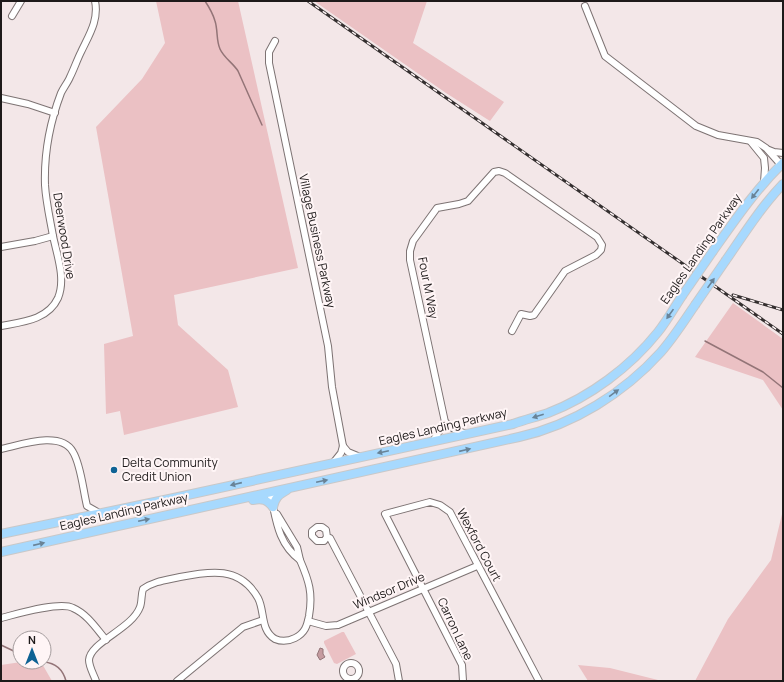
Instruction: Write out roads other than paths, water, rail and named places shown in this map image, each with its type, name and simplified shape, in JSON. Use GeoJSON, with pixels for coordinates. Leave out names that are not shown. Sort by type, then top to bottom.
{"type":"FeatureCollection","features":[{"type":"Feature","properties":{"kind":"main road","name":"Eagles Landing Parkway"},"geometry":{"type":"LineString","coordinates":[[1,534],[101,514],[513,424],[548,413],[584,396],[606,381],[658,332],[744,208],[764,182],[782,165]]}},
{"type":"Feature","properties":{"kind":"main road","name":"Eagles Landing Parkway"},"geometry":{"type":"LineString","coordinates":[[1,552],[524,436],[555,426],[581,414],[612,395],[640,373],[661,352],[678,331],[763,208],[783,184]]}},
{"type":"Feature","properties":{"kind":"main road"},"geometry":{"type":"LineString","coordinates":[[274,512],[275,500],[278,495],[296,486]]}},
{"type":"Feature","properties":{"kind":"main road"},"geometry":{"type":"LineString","coordinates":[[189,510],[215,508],[260,499],[265,500],[274,512]]}},
{"type":"Feature","properties":{"kind":"main road"},"geometry":{"type":"LineString","coordinates":[[1,538],[19,530]]}},
{"type":"Feature","properties":{"kind":"street"},"geometry":{"type":"LineString","coordinates":[[12,16],[21,1]]}},
{"type":"Feature","properties":{"kind":"street","name":"Deerwood Drive"},"geometry":{"type":"LineString","coordinates":[[1,326],[28,321],[48,312],[58,297],[61,288],[61,274],[48,210],[45,185],[47,145],[62,91],[92,31],[96,19],[97,8],[95,1]]}},
{"type":"Feature","properties":{"kind":"street"},"geometry":{"type":"LineString","coordinates":[[585,6],[605,56],[696,126],[718,135],[757,142],[774,152],[783,153]]}},
{"type":"Feature","properties":{"kind":"street","name":"Village Business Parkway"},"geometry":{"type":"LineString","coordinates":[[274,41],[269,52],[269,63],[328,346],[332,387],[343,446]]}},
{"type":"Feature","properties":{"kind":"street"},"geometry":{"type":"LineString","coordinates":[[1,98],[55,112]]}},
{"type":"Feature","properties":{"kind":"street"},"geometry":{"type":"LineString","coordinates":[[751,142],[764,158],[764,182]]}},
{"type":"Feature","properties":{"kind":"street"},"geometry":{"type":"LineString","coordinates":[[766,148],[782,165]]}},
{"type":"Feature","properties":{"kind":"street","name":"Four M Way"},"geometry":{"type":"LineString","coordinates":[[445,422],[412,269],[410,251],[413,241],[437,208],[468,201],[494,172],[499,171],[505,173],[597,237],[602,245],[602,250],[596,255],[565,271],[534,315],[530,316],[521,314],[512,331]]}},
{"type":"Feature","properties":{"kind":"street"},"geometry":{"type":"LineString","coordinates":[[1,247],[53,236]]}},
{"type":"Feature","properties":{"kind":"street"},"geometry":{"type":"LineString","coordinates":[[433,442],[445,422],[454,429],[466,434]]}},
{"type":"Feature","properties":{"kind":"street"},"geometry":{"type":"LineString","coordinates":[[1,449],[46,440],[55,440],[68,446],[76,458],[87,506],[101,514]]}},
{"type":"Feature","properties":{"kind":"street"},"geometry":{"type":"LineString","coordinates":[[332,464],[341,453],[343,446],[354,455],[360,457]]}},
{"type":"Feature","properties":{"kind":"street"},"geometry":{"type":"LineString","coordinates":[[270,492],[274,512],[282,530],[282,538],[293,555],[300,560]]}},
{"type":"Feature","properties":{"kind":"street","name":"Wexford Court"},"geometry":{"type":"LineString","coordinates":[[423,588],[385,514],[430,502],[440,504],[450,512],[477,566],[539,681]]}},
{"type":"Feature","properties":{"kind":"street"},"geometry":{"type":"LineString","coordinates":[[78,518],[87,506]]}},
{"type":"Feature","properties":{"kind":"street"},"geometry":{"type":"LineString","coordinates":[[96,681],[89,662],[90,655],[134,617],[140,607],[143,589],[151,583],[196,574],[220,572],[233,575],[252,589],[258,598],[262,608],[263,620],[269,634],[282,641],[291,640],[305,631],[311,604],[311,590],[297,547],[277,514],[274,512]]}},
{"type":"Feature","properties":{"kind":"street"},"geometry":{"type":"LineString","coordinates":[[327,537],[330,538],[396,664],[399,681]]}},
{"type":"Feature","properties":{"kind":"street","name":"Windsor Drive"},"geometry":{"type":"LineString","coordinates":[[308,621],[326,626],[338,625],[477,566]]}},
{"type":"Feature","properties":{"kind":"street","name":"Carron Lane"},"geometry":{"type":"LineString","coordinates":[[423,588],[462,665],[463,681]]}},
{"type":"Feature","properties":{"kind":"street"},"geometry":{"type":"LineString","coordinates":[[1,618],[57,606],[72,607],[87,617],[106,640]]}},
{"type":"Feature","properties":{"kind":"street"},"geometry":{"type":"LineString","coordinates":[[177,681],[243,627],[263,620]]}},
{"type":"Feature","properties":{"kind":"street"},"geometry":{"type":"LineString","coordinates":[[357,678],[363,681]]}},
{"type":"Feature","properties":{"kind":"waterway"},"geometry":{"type":"LineString","coordinates":[[205,1],[215,21],[220,49],[238,71],[262,125]]}},
{"type":"Feature","properties":{"kind":"waterway"},"geometry":{"type":"LineString","coordinates":[[705,341],[763,372],[783,388]]}},
{"type":"Feature","properties":{"kind":"waterway"},"geometry":{"type":"LineString","coordinates":[[1,645],[12,650]]}},
{"type":"Feature","properties":{"kind":"waterway"},"geometry":{"type":"LineString","coordinates":[[52,664],[63,674],[66,681]]}},
{"type":"Feature","properties":{"kind":"railway"},"geometry":{"type":"LineString","coordinates":[[308,1],[783,334]]}},
{"type":"Feature","properties":{"kind":"railway"},"geometry":{"type":"LineString","coordinates":[[733,295],[783,310]]}},
{"type":"Feature","properties":{"kind":"place","name":"Delta Community Credit Union"},"geometry":{"type":"Point","coordinates":[114,470]}}]}
